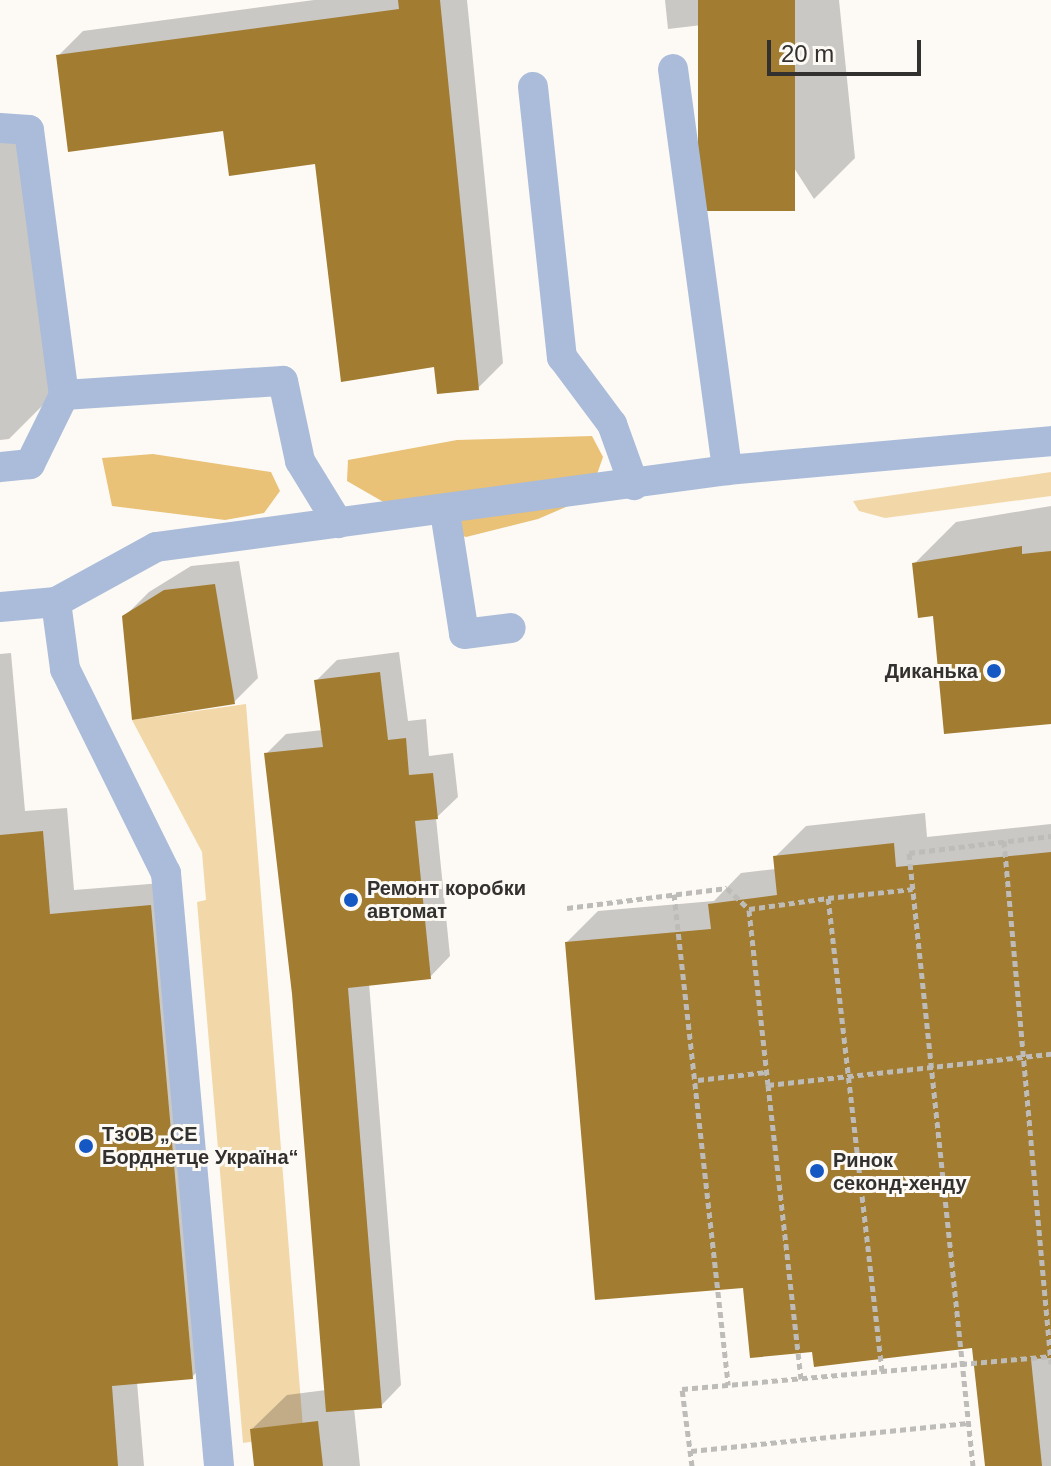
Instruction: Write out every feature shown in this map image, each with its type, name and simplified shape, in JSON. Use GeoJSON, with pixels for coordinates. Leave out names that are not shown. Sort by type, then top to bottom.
{"type":"FeatureCollection","features":[{"type":"Feature","properties":{"kind":"lane"},"geometry":{"type":"LineString","coordinates":[[673,69],[727,470]]}},
{"type":"Feature","properties":{"kind":"lane"},"geometry":{"type":"LineString","coordinates":[[533,87],[562,357],[612,424],[634,485]]}},
{"type":"Feature","properties":{"kind":"lane"},"geometry":{"type":"LineString","coordinates":[[0,128],[29,130],[64,395],[30,464],[0,467]]}},
{"type":"Feature","properties":{"kind":"lane"},"geometry":{"type":"LineString","coordinates":[[64,395],[283,381],[300,461],[338,523]]}},
{"type":"Feature","properties":{"kind":"lane"},"geometry":{"type":"LineString","coordinates":[[0,607],[56,602],[156,547],[445,512],[727,470],[1051,441]]}},
{"type":"Feature","properties":{"kind":"lane"},"geometry":{"type":"LineString","coordinates":[[445,512],[464,634],[511,628]]}},
{"type":"Feature","properties":{"kind":"lane"},"geometry":{"type":"LineString","coordinates":[[56,602],[65,669],[166,873],[219,1466]]}},
{"type":"Feature","properties":{"kind":"path"},"geometry":{"type":"LineString","coordinates":[[973,1466],[909,853],[1051,836]]}},
{"type":"Feature","properties":{"kind":"path"},"geometry":{"type":"LineString","coordinates":[[1004,841],[1051,1364]]}},
{"type":"Feature","properties":{"kind":"path"},"geometry":{"type":"LineString","coordinates":[[567,908],[727,888],[749,909],[801,1379]]}},
{"type":"Feature","properties":{"kind":"path"},"geometry":{"type":"LineString","coordinates":[[749,909],[913,889]]}},
{"type":"Feature","properties":{"kind":"path"},"geometry":{"type":"LineString","coordinates":[[674,894],[698,1080],[728,1385]]}},
{"type":"Feature","properties":{"kind":"path"},"geometry":{"type":"LineString","coordinates":[[828,898],[845,1078],[882,1371]]}},
{"type":"Feature","properties":{"kind":"path"},"geometry":{"type":"LineString","coordinates":[[768,1085],[1051,1054]]}},
{"type":"Feature","properties":{"kind":"path"},"geometry":{"type":"LineString","coordinates":[[698,1080],[766,1072]]}},
{"type":"Feature","properties":{"kind":"path"},"geometry":{"type":"LineString","coordinates":[[692,1466],[682,1389],[1050,1356]]}},
{"type":"Feature","properties":{"kind":"path"},"geometry":{"type":"LineString","coordinates":[[691,1451],[968,1423]]}},
{"type":"Feature","properties":{"kind":"shaded area"},"geometry":{"type":"Polygon","coordinates":[[[592,436],[603,457],[589,497],[538,519],[466,537],[406,515],[347,481],[348,460],[457,440],[592,436]]]}},
{"type":"Feature","properties":{"kind":"shaded area"},"geometry":{"type":"Polygon","coordinates":[[[153,454],[271,472],[280,491],[264,513],[225,520],[112,506],[102,458],[153,454]]]}},
{"type":"Feature","properties":{"kind":"shaded area"},"geometry":{"type":"Polygon","coordinates":[[[1051,472],[1051,496],[885,518],[859,511],[853,501],[1051,472]]]}},
{"type":"Feature","properties":{"kind":"shaded area"},"geometry":{"type":"Polygon","coordinates":[[[246,704],[303,1428],[298,1435],[243,1443],[197,902],[206,900],[202,852],[132,720],[246,704]]]}},
{"type":"Feature","properties":{"kind":"building"},"geometry":{"type":"Polygon","coordinates":[[[398,0],[440,0],[479,390],[437,394],[434,367],[341,382],[315,164],[229,176],[223,131],[68,152],[56,55],[399,9],[398,0]]]}},
{"type":"Feature","properties":{"kind":"building"},"geometry":{"type":"Polygon","coordinates":[[[698,0],[795,0],[795,211],[698,211],[698,0]]]}},
{"type":"Feature","properties":{"kind":"building","name":"Диканька"},"geometry":{"type":"Polygon","coordinates":[[[1022,546],[1022,554],[1051,551],[1051,724],[944,734],[933,616],[918,618],[912,563],[1022,546]]]}},
{"type":"Feature","properties":{"kind":"building"},"geometry":{"type":"Polygon","coordinates":[[[215,584],[235,704],[132,720],[122,616],[164,590],[215,584]]]}},
{"type":"Feature","properties":{"kind":"building"},"geometry":{"type":"Polygon","coordinates":[[[380,672],[388,740],[406,738],[409,775],[433,773],[438,819],[415,821],[431,979],[348,988],[382,1408],[326,1412],[292,994],[264,753],[323,747],[314,680],[380,672]]]}},
{"type":"Feature","properties":{"kind":"building","name":"ТзОВ „СЕ Борднетце Україна“"},"geometry":{"type":"Polygon","coordinates":[[[43,831],[50,914],[151,905],[193,1379],[112,1386],[118,1466],[0,1466],[0,835],[43,831]]]}},
{"type":"Feature","properties":{"kind":"building","name":"Ринок секонд-хенду"},"geometry":{"type":"Polygon","coordinates":[[[894,843],[896,867],[1051,852],[1051,1358],[1031,1359],[1042,1466],[985,1466],[972,1348],[814,1367],[812,1352],[750,1358],[743,1288],[595,1300],[565,942],[711,929],[708,904],[777,895],[773,856],[894,843]]]}},
{"type":"Feature","properties":{"kind":"building"},"geometry":{"type":"Polygon","coordinates":[[[318,1421],[323,1466],[254,1466],[250,1429],[318,1421]]]}},
{"type":"Feature","properties":{"kind":"place","name":"Диканька"},"geometry":{"type":"Point","coordinates":[994,671]}},
{"type":"Feature","properties":{"kind":"place","name":"Ремонт коробки автомат"},"geometry":{"type":"Point","coordinates":[351,900]}},
{"type":"Feature","properties":{"kind":"place","name":"ТзОВ „СЕ Борднетце Україна“"},"geometry":{"type":"Point","coordinates":[86,1146]}},
{"type":"Feature","properties":{"kind":"place","name":"Ринок секонд-хенду"},"geometry":{"type":"Point","coordinates":[817,1171]}}]}
